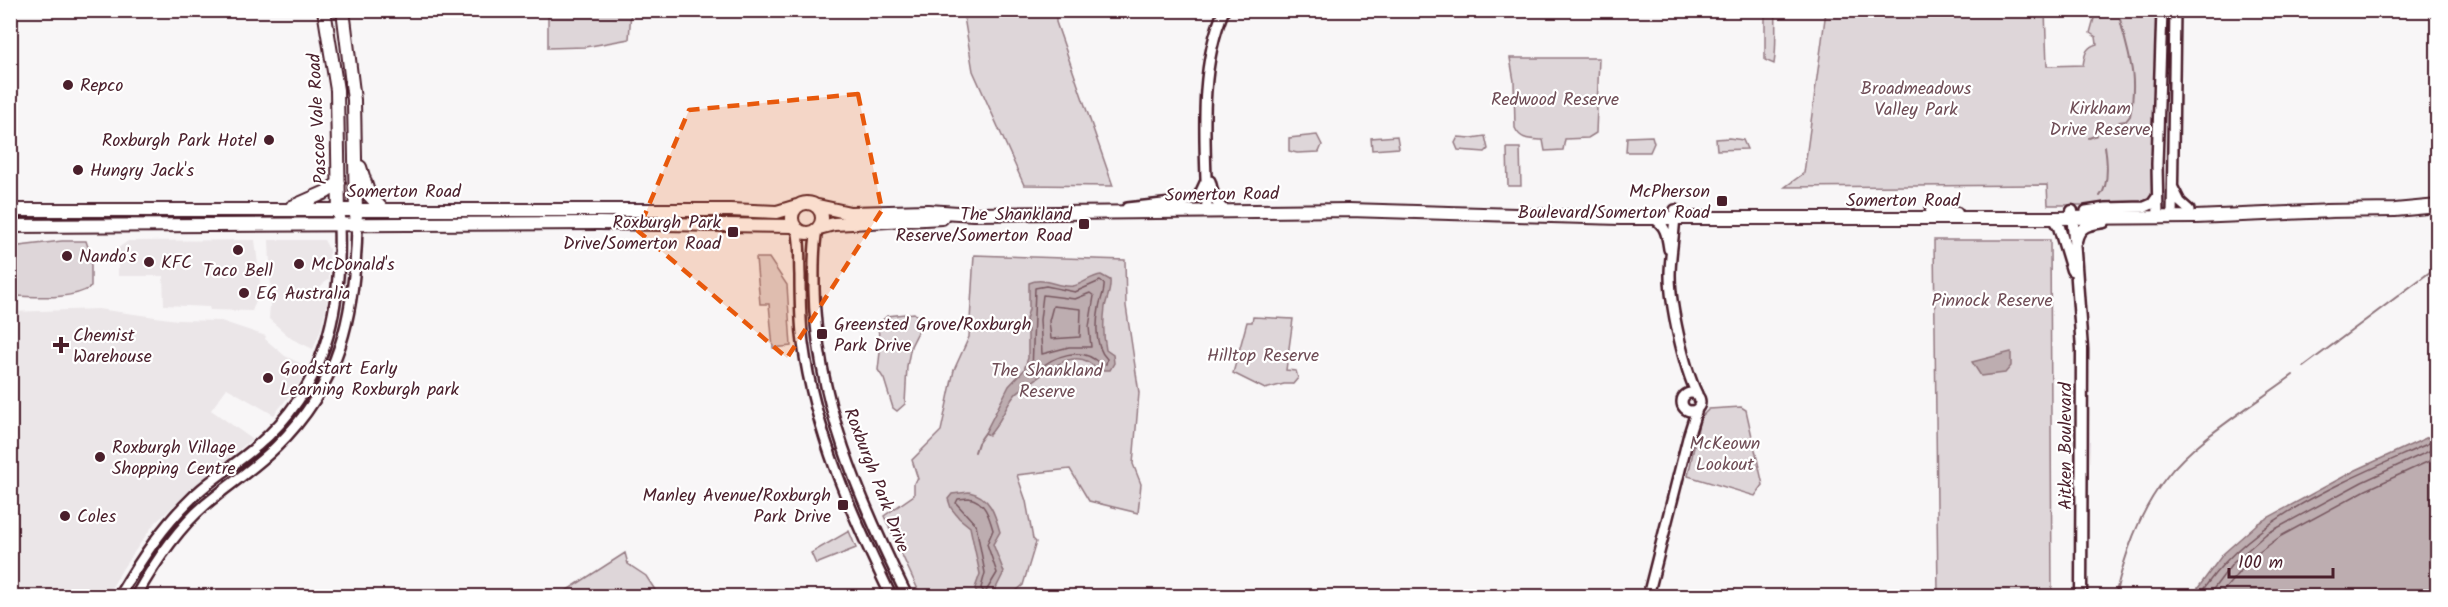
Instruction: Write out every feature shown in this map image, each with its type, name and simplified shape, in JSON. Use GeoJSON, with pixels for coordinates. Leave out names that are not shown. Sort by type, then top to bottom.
{"type":"FeatureCollection","features":[{"type":"Feature","properties":{"kind":"main road","name":"Pascoe Vale Road"},"geometry":{"type":"LineString","coordinates":[[324,10],[337,90],[339,226]]}},
{"type":"Feature","properties":{"kind":"main road","name":"Pascoe Vale Road"},"geometry":{"type":"LineString","coordinates":[[343,10],[354,100],[357,226]]}},
{"type":"Feature","properties":{"kind":"main road"},"geometry":{"type":"LineString","coordinates":[[331,44],[339,40],[346,29]]}},
{"type":"Feature","properties":{"kind":"main road"},"geometry":{"type":"LineString","coordinates":[[355,151],[369,195],[382,209]]}},
{"type":"Feature","properties":{"kind":"main road"},"geometry":{"type":"LineString","coordinates":[[289,209],[326,192],[339,183]]}},
{"type":"Feature","properties":{"kind":"main road"},"geometry":{"type":"LineString","coordinates":[[810,202],[818,206],[823,219],[818,229],[809,233],[796,228],[792,213],[797,206],[810,202]]}},
{"type":"Feature","properties":{"kind":"main road","name":"Somerton Road"},"geometry":{"type":"LineString","coordinates":[[10,210],[382,209],[770,212],[797,206]]}},
{"type":"Feature","properties":{"kind":"main road","name":"Somerton Road"},"geometry":{"type":"LineString","coordinates":[[818,206],[850,213],[928,211],[973,214]]}},
{"type":"Feature","properties":{"kind":"main road","name":"Somerton Road"},"geometry":{"type":"LineString","coordinates":[[818,229],[834,225],[973,214],[1349,210],[1653,218],[1675,214],[1931,210],[2072,215],[2155,215],[2438,206]]}},
{"type":"Feature","properties":{"kind":"main road"},"geometry":{"type":"LineString","coordinates":[[106,209],[106,226]]}},
{"type":"Feature","properties":{"kind":"main road","name":"Somerton Road"},"geometry":{"type":"LineString","coordinates":[[1472,213],[1519,210],[1760,217],[2053,218],[2086,211],[2155,215]]}},
{"type":"Feature","properties":{"kind":"main road","name":"Somerton Road"},"geometry":{"type":"LineString","coordinates":[[2172,214],[2189,210],[2333,211]]}},
{"type":"Feature","properties":{"kind":"main road","name":"Aitken Boulevard"},"geometry":{"type":"LineString","coordinates":[[2072,215],[2082,349],[2081,597]]}},
{"type":"Feature","properties":{"kind":"main road"},"geometry":{"type":"LineString","coordinates":[[2075,247],[2078,233],[2088,225],[2155,215]]}},
{"type":"Feature","properties":{"kind":"main road","name":"Aitken Boulevard"},"geometry":{"type":"LineString","coordinates":[[2053,218],[2062,234],[2079,296]]}},
{"type":"Feature","properties":{"kind":"main road","name":"Somerton Road"},"geometry":{"type":"LineString","coordinates":[[10,226],[552,224],[796,228]]}},
{"type":"Feature","properties":{"kind":"street"},"geometry":{"type":"LineString","coordinates":[[1207,212],[1206,81],[1213,41],[1224,10]]}},
{"type":"Feature","properties":{"kind":"street"},"geometry":{"type":"LineString","coordinates":[[2155,215],[2162,10]]}},
{"type":"Feature","properties":{"kind":"street"},"geometry":{"type":"LineString","coordinates":[[2172,214],[2175,10]]}},
{"type":"Feature","properties":{"kind":"street"},"geometry":{"type":"LineString","coordinates":[[2160,34],[2173,35]]}},
{"type":"Feature","properties":{"kind":"street"},"geometry":{"type":"LineString","coordinates":[[1206,164],[1215,200],[1225,212]]}},
{"type":"Feature","properties":{"kind":"street"},"geometry":{"type":"LineString","coordinates":[[1095,213],[1190,201],[1199,196],[1206,181]]}},
{"type":"Feature","properties":{"kind":"street"},"geometry":{"type":"LineString","coordinates":[[2172,183],[2180,202],[2189,210]]}},
{"type":"Feature","properties":{"kind":"street","name":"Somerton Road"},"geometry":{"type":"LineString","coordinates":[[2086,211],[2145,207],[2152,204],[2157,197]]}},
{"type":"Feature","properties":{"kind":"street"},"geometry":{"type":"LineString","coordinates":[[1670,266],[1675,214]]}},
{"type":"Feature","properties":{"kind":"street"},"geometry":{"type":"LineString","coordinates":[[1674,233],[1677,227],[1685,222],[1760,217]]}},
{"type":"Feature","properties":{"kind":"street"},"geometry":{"type":"LineString","coordinates":[[1648,597],[1689,434],[1701,402],[1688,372],[1671,291],[1667,234],[1659,221],[1653,218]]}},
{"type":"Feature","properties":{"kind":"street"},"geometry":{"type":"LineString","coordinates":[[119,597],[136,566],[158,536],[197,493],[258,445],[284,418],[306,388],[321,360],[334,316],[338,287],[339,226]]}},
{"type":"Feature","properties":{"kind":"street"},"geometry":{"type":"LineString","coordinates":[[136,597],[169,545],[198,512],[274,449],[299,423],[321,392],[344,337],[352,302],[357,226]]}},
{"type":"Feature","properties":{"kind":"street","name":"Roxburgh Park Drive"},"geometry":{"type":"LineString","coordinates":[[796,228],[800,248],[800,307],[810,386],[837,475],[891,597]]}},
{"type":"Feature","properties":{"kind":"street","name":"Roxburgh Park Drive"},"geometry":{"type":"LineString","coordinates":[[818,229],[814,247],[814,307],[824,383],[835,428],[851,470],[907,597]]}},
{"type":"Feature","properties":{"kind":"street"},"geometry":{"type":"LineString","coordinates":[[1688,372],[1686,394],[1682,401],[1689,422],[1689,434]]}},
{"type":"Feature","properties":{"kind":"street"},"geometry":{"type":"LineString","coordinates":[[810,386],[824,383]]}},
{"type":"Feature","properties":{"kind":"street"},"geometry":{"type":"LineString","coordinates":[[1686,394],[1691,392],[1697,394]]}},
{"type":"Feature","properties":{"kind":"street"},"geometry":{"type":"LineString","coordinates":[[1685,408],[1692,411],[1697,409]]}},
{"type":"Feature","properties":{"kind":"street"},"geometry":{"type":"LineString","coordinates":[[837,475],[851,470]]}},
{"type":"Feature","properties":{"kind":"highlighted area"},"geometry":{"type":"Polygon","coordinates":[[[858,94],[882,210],[787,358],[638,231],[689,110],[858,94]]]}},
{"type":"Feature","properties":{"kind":"shaded area"},"geometry":{"type":"Polygon","coordinates":[[[255,240],[260,281],[258,296],[252,311],[210,310],[209,307],[164,305],[163,276],[118,276],[118,248],[128,241],[255,240]]]}},
{"type":"Feature","properties":{"kind":"shaded area"},"geometry":{"type":"Polygon","coordinates":[[[269,240],[324,240],[329,249],[329,279],[316,290],[329,295],[321,329],[313,349],[292,339],[269,319],[271,290],[269,240]]]}},
{"type":"Feature","properties":{"kind":"shaded area","name":"Roxburgh Village Shopping Centre"},"geometry":{"type":"Polygon","coordinates":[[[98,309],[177,320],[221,321],[266,336],[265,339],[285,356],[306,366],[299,383],[274,415],[227,388],[211,410],[252,439],[205,477],[154,524],[123,568],[107,596],[11,596],[11,312],[98,309]]]}},
{"type":"Feature","properties":{"kind":"green space"},"geometry":{"type":"Polygon","coordinates":[[[548,11],[631,11],[629,39],[585,47],[548,48],[548,11]]]}},
{"type":"Feature","properties":{"kind":"green space"},"geometry":{"type":"Polygon","coordinates":[[[963,11],[1056,11],[1056,22],[1113,186],[1024,185],[973,71],[963,11]]]}},
{"type":"Feature","properties":{"kind":"green space"},"geometry":{"type":"Polygon","coordinates":[[[1765,11],[1776,11],[1774,64],[1765,60],[1765,11]]]}},
{"type":"Feature","properties":{"kind":"green space","name":"Broadmeadows Valley Park"},"geometry":{"type":"Polygon","coordinates":[[[1826,11],[2045,11],[2047,66],[2083,65],[2088,49],[2097,44],[2096,37],[2090,33],[2096,11],[2158,11],[2150,198],[2142,205],[2048,205],[2047,185],[1785,187],[1804,173],[1826,11]]]}},
{"type":"Feature","properties":{"kind":"green space","name":"Redwood Reserve"},"geometry":{"type":"Polygon","coordinates":[[[1510,58],[1599,58],[1596,133],[1588,138],[1565,139],[1563,150],[1545,151],[1543,140],[1520,135],[1515,128],[1514,81],[1510,58]]]}},
{"type":"Feature","properties":{"kind":"green space"},"geometry":{"type":"Polygon","coordinates":[[[1317,135],[1322,145],[1319,152],[1289,151],[1289,138],[1317,135]]]}},
{"type":"Feature","properties":{"kind":"green space"},"geometry":{"type":"Polygon","coordinates":[[[1397,136],[1399,148],[1372,150],[1371,138],[1397,136]]]}},
{"type":"Feature","properties":{"kind":"green space"},"geometry":{"type":"Polygon","coordinates":[[[1485,136],[1488,149],[1485,152],[1458,150],[1455,143],[1458,137],[1485,136]]]}},
{"type":"Feature","properties":{"kind":"green space"},"geometry":{"type":"Polygon","coordinates":[[[1652,136],[1654,143],[1650,152],[1626,152],[1627,137],[1652,136]]]}},
{"type":"Feature","properties":{"kind":"green space"},"geometry":{"type":"Polygon","coordinates":[[[1716,139],[1743,140],[1747,149],[1717,150],[1716,139]]]}},
{"type":"Feature","properties":{"kind":"green space"},"geometry":{"type":"Polygon","coordinates":[[[1507,148],[1520,148],[1521,186],[1508,186],[1507,148]]]}},
{"type":"Feature","properties":{"kind":"green space","name":"Pinnock Reserve"},"geometry":{"type":"Polygon","coordinates":[[[1934,240],[2050,240],[2052,596],[1938,596],[1934,240]]]}},
{"type":"Feature","properties":{"kind":"green space"},"geometry":{"type":"Polygon","coordinates":[[[62,241],[86,241],[91,256],[91,287],[63,296],[11,296],[11,247],[62,241]]]}},
{"type":"Feature","properties":{"kind":"green space","name":"The Shankland Reserve"},"geometry":{"type":"Polygon","coordinates":[[[974,255],[1125,260],[1126,306],[1139,393],[1133,464],[1141,484],[1138,513],[1089,501],[1070,469],[1017,475],[1026,501],[1033,539],[1036,542],[1023,585],[1013,596],[921,596],[884,516],[914,495],[914,483],[918,479],[912,460],[941,431],[954,370],[969,337],[974,255]]]}},
{"type":"Feature","properties":{"kind":"green space"},"geometry":{"type":"Polygon","coordinates":[[[756,258],[769,258],[787,285],[791,346],[773,348],[769,304],[760,304],[756,258]]]}},
{"type":"Feature","properties":{"kind":"green space"},"geometry":{"type":"Polygon","coordinates":[[[914,313],[919,318],[919,330],[911,346],[907,366],[905,404],[897,411],[893,408],[884,379],[878,370],[880,352],[878,324],[887,316],[914,313]]]}},
{"type":"Feature","properties":{"kind":"green space","name":"Hilltop Reserve"},"geometry":{"type":"Polygon","coordinates":[[[1253,317],[1293,319],[1286,370],[1296,371],[1298,378],[1293,384],[1265,389],[1233,373],[1247,322],[1252,322],[1253,317]]]}},
{"type":"Feature","properties":{"kind":"green space","name":"McKeown Lookout"},"geometry":{"type":"Polygon","coordinates":[[[1741,407],[1746,410],[1763,485],[1755,496],[1688,476],[1700,418],[1709,409],[1741,407]]]}},
{"type":"Feature","properties":{"kind":"green space"},"geometry":{"type":"Polygon","coordinates":[[[849,531],[856,548],[816,564],[811,553],[849,531]]]}},
{"type":"Feature","properties":{"kind":"green space"},"geometry":{"type":"Polygon","coordinates":[[[625,553],[628,564],[646,576],[659,596],[558,596],[625,553]]]}},
{"type":"Feature","properties":{"kind":"water"},"geometry":{"type":"Polygon","coordinates":[[[1101,275],[1110,280],[1105,307],[1104,339],[1106,350],[1113,355],[1114,363],[1110,370],[1097,370],[1081,359],[1064,361],[1018,392],[993,431],[989,435],[985,433],[1009,386],[1024,370],[1028,358],[1026,319],[1029,309],[1029,283],[1046,281],[1073,286],[1101,275]]]}},
{"type":"Feature","properties":{"kind":"water"},"geometry":{"type":"Polygon","coordinates":[[[2011,352],[2011,366],[2005,373],[1981,376],[1972,362],[2011,352]]]}},
{"type":"Feature","properties":{"kind":"water"},"geometry":{"type":"Polygon","coordinates":[[[2437,433],[2437,596],[2192,596],[2223,554],[2258,523],[2356,470],[2437,433]]]}},
{"type":"Feature","properties":{"kind":"water"},"geometry":{"type":"Polygon","coordinates":[[[969,492],[982,497],[987,502],[994,512],[1000,532],[993,544],[1004,572],[992,596],[978,596],[975,588],[980,574],[970,527],[951,508],[948,499],[952,494],[969,492]]]}},
{"type":"Feature","properties":{"kind":"waterway"},"geometry":{"type":"LineString","coordinates":[[2119,122],[2126,121],[2130,116],[2133,88],[2131,66],[2120,19]]}},
{"type":"Feature","properties":{"kind":"waterway"},"geometry":{"type":"LineString","coordinates":[[2089,138],[2097,135]]}},
{"type":"Feature","properties":{"kind":"waterway"},"geometry":{"type":"LineString","coordinates":[[2100,196],[2107,179],[2105,146]]}},
{"type":"Feature","properties":{"kind":"waterway"},"geometry":{"type":"LineString","coordinates":[[2303,367],[2438,266]]}},
{"type":"Feature","properties":{"kind":"waterway"},"geometry":{"type":"LineString","coordinates":[[2115,596],[2134,535],[2147,506],[2165,479],[2208,437],[2293,375]]}},
{"type":"Feature","properties":{"kind":"waterway"},"geometry":{"type":"LineString","coordinates":[[975,452],[985,433]]}},
{"type":"Feature","properties":{"kind":"place","name":"Repco"},"geometry":{"type":"Point","coordinates":[68,85]}},
{"type":"Feature","properties":{"kind":"place","name":"Roxburgh Park Hotel"},"geometry":{"type":"Point","coordinates":[269,140]}},
{"type":"Feature","properties":{"kind":"place","name":"Hungry Jack's"},"geometry":{"type":"Point","coordinates":[78,170]}},
{"type":"Feature","properties":{"kind":"place","name":"McPherson Boulevard/Somerton Road"},"geometry":{"type":"Point","coordinates":[1722,201]}},
{"type":"Feature","properties":{"kind":"place","name":"The Shankland Reserve/Somerton Road"},"geometry":{"type":"Point","coordinates":[1084,224]}},
{"type":"Feature","properties":{"kind":"place","name":"Roxburgh Park Drive/Somerton Road"},"geometry":{"type":"Point","coordinates":[733,232]}},
{"type":"Feature","properties":{"kind":"place","name":"Taco Bell"},"geometry":{"type":"Point","coordinates":[238,250]}},
{"type":"Feature","properties":{"kind":"place","name":"Nando's"},"geometry":{"type":"Point","coordinates":[67,256]}},
{"type":"Feature","properties":{"kind":"place","name":"KFC"},"geometry":{"type":"Point","coordinates":[149,262]}},
{"type":"Feature","properties":{"kind":"place","name":"McDonald's"},"geometry":{"type":"Point","coordinates":[299,264]}},
{"type":"Feature","properties":{"kind":"place","name":"EG Australia"},"geometry":{"type":"Point","coordinates":[244,293]}},
{"type":"Feature","properties":{"kind":"place","name":"Greensted Grove/Roxburgh Park Drive"},"geometry":{"type":"Point","coordinates":[822,334]}},
{"type":"Feature","properties":{"kind":"place","name":"Chemist Warehouse"},"geometry":{"type":"Point","coordinates":[61,345]}},
{"type":"Feature","properties":{"kind":"place","name":"Goodstart Early Learning Roxburgh park"},"geometry":{"type":"Point","coordinates":[268,378]}},
{"type":"Feature","properties":{"kind":"place","name":"Roxburgh Village Shopping Centre"},"geometry":{"type":"Point","coordinates":[100,457]}},
{"type":"Feature","properties":{"kind":"place","name":"Manley Avenue/Roxburgh Park Drive"},"geometry":{"type":"Point","coordinates":[843,505]}},
{"type":"Feature","properties":{"kind":"place","name":"Coles"},"geometry":{"type":"Point","coordinates":[65,516]}},
{"type":"Feature","properties":{"kind":"park label","name":"Kirkham Drive Reserve"},"geometry":{"type":"Point","coordinates":[2100,118]}}]}
